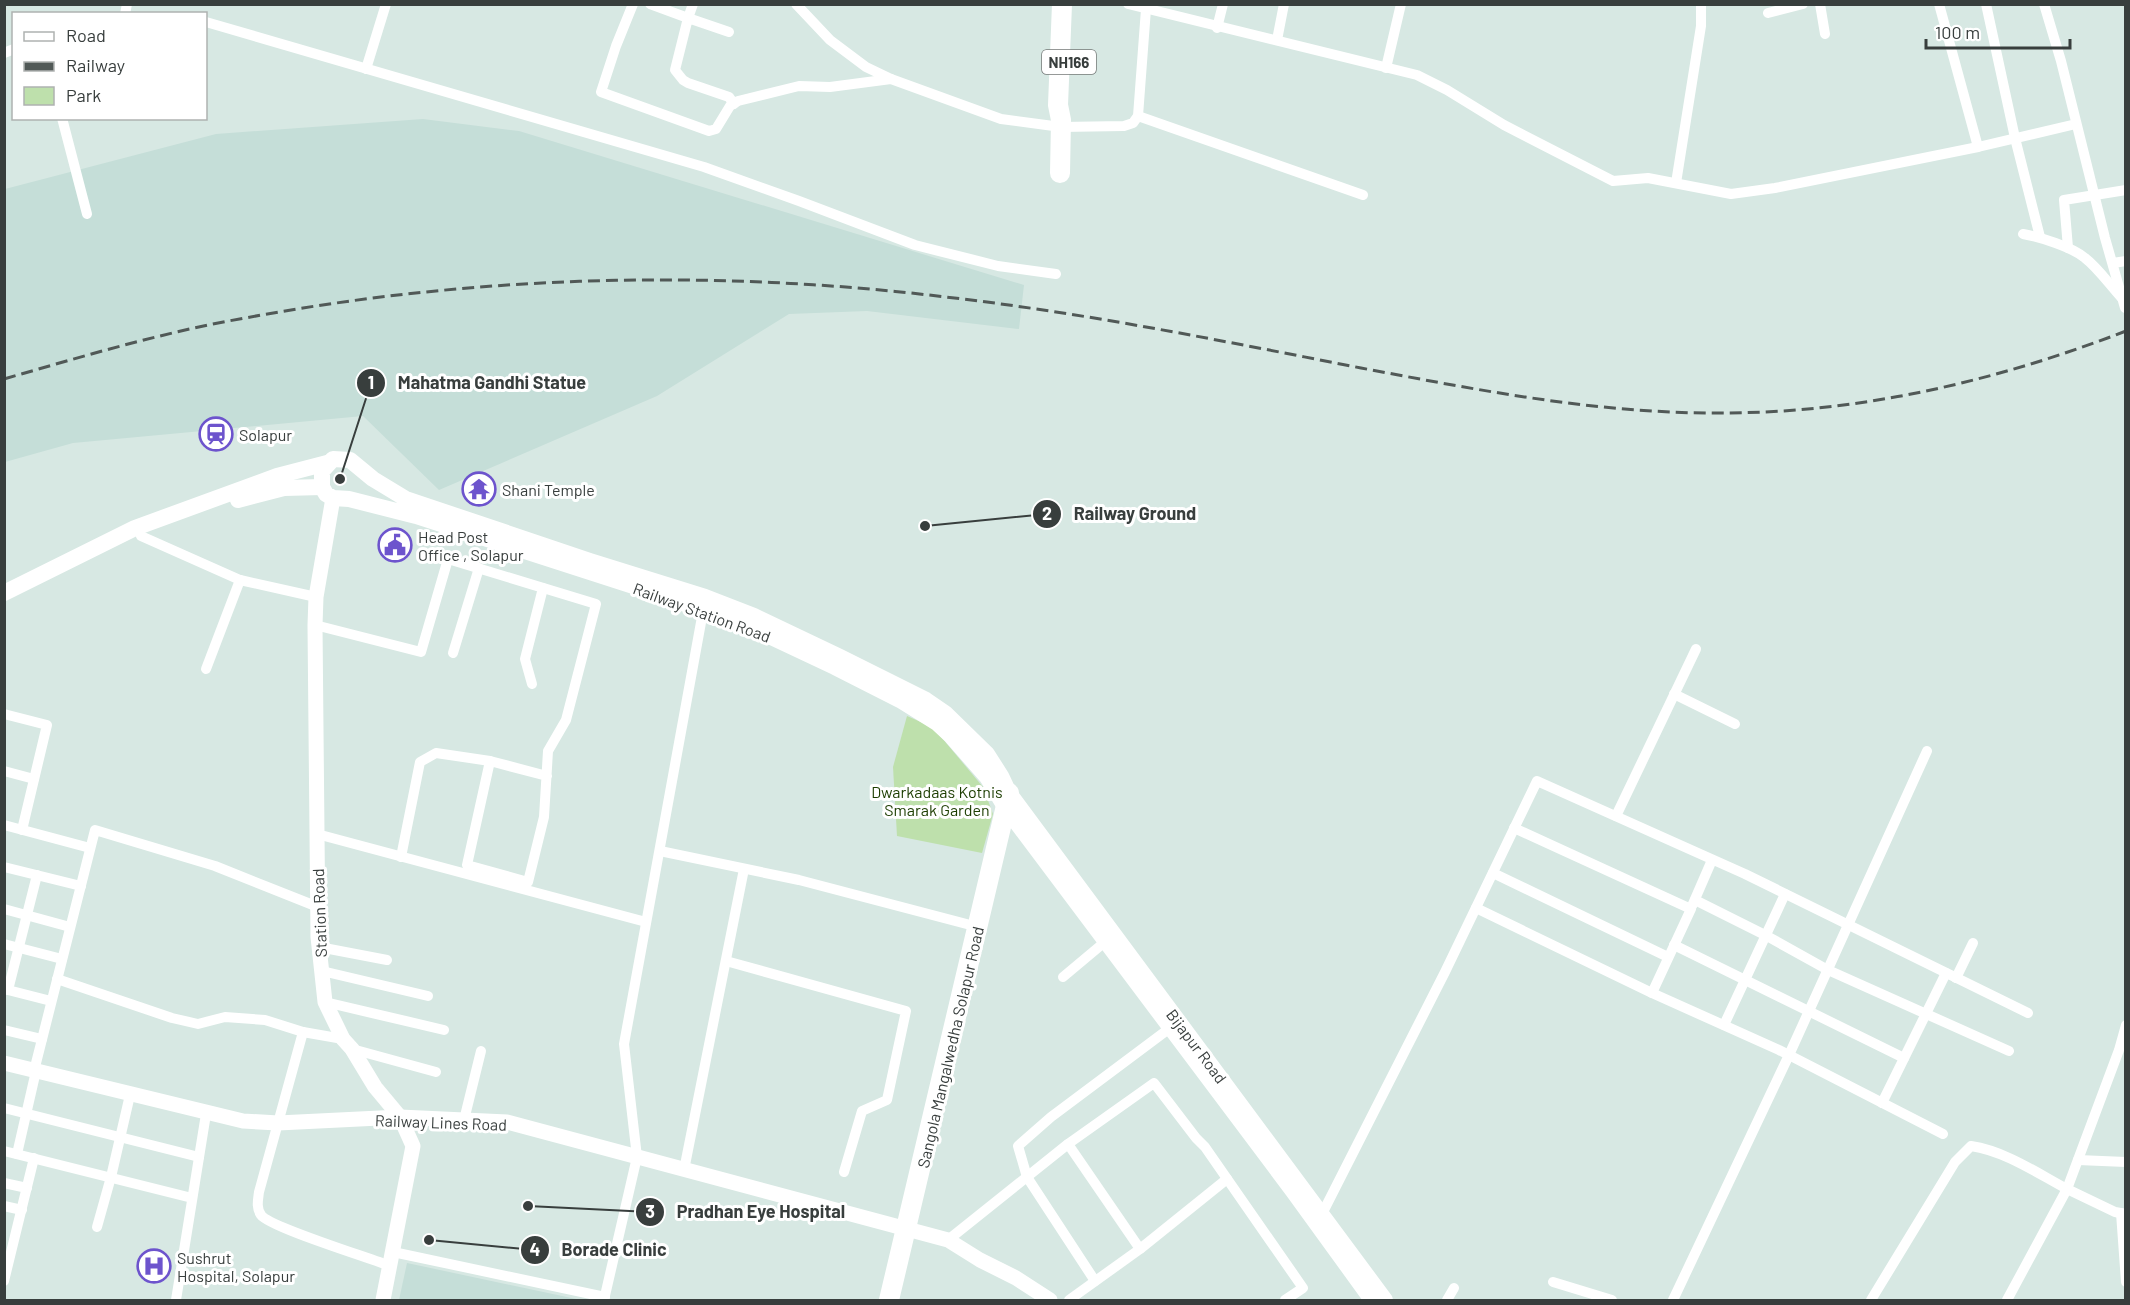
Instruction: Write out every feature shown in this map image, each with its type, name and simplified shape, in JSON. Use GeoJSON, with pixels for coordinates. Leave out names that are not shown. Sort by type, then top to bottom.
{"type":"FeatureCollection","features":[{"type":"Feature","properties":{"kind":"highway","name":"NH166"},"geometry":{"type":"LineString","coordinates":[[1060,173],[1061,123],[1058,105],[1062,4]]}},
{"type":"Feature","properties":{"kind":"highway","name":"NH166"},"geometry":{"type":"LineString","coordinates":[[1061,123],[1066,106],[1072,4]]}},
{"type":"Feature","properties":{"kind":"highway","name":"Sangola Mangalwedha Solapur Road"},"geometry":{"type":"LineString","coordinates":[[889,1300],[1007,800]]}},
{"type":"Feature","properties":{"kind":"main road"},"geometry":{"type":"LineString","coordinates":[[4,593],[135,528],[277,476],[327,463],[333,459],[354,462],[360,469],[360,486],[335,495],[284,489],[212,507],[105,551],[4,605]]}},
{"type":"Feature","properties":{"kind":"main road"},"geometry":{"type":"LineString","coordinates":[[327,463],[321,476],[335,495]]}},
{"type":"Feature","properties":{"kind":"main road","name":"Railway Station Road"},"geometry":{"type":"LineString","coordinates":[[360,469],[406,499],[704,603]]}},
{"type":"Feature","properties":{"kind":"main road","name":"Railway Station Road"},"geometry":{"type":"LineString","coordinates":[[335,495],[417,516],[754,616],[926,700],[945,713],[987,754],[1001,776],[1007,800]]}},
{"type":"Feature","properties":{"kind":"main road"},"geometry":{"type":"LineString","coordinates":[[1007,800],[1106,941],[1174,1024],[1372,1300]]}},
{"type":"Feature","properties":{"kind":"main road","name":"Bijapur Road"},"geometry":{"type":"LineString","coordinates":[[1007,800],[1174,1024],[1322,1214],[1385,1300]]}},
{"type":"Feature","properties":{"kind":"street"},"geometry":{"type":"LineString","coordinates":[[366,69],[386,4]]}},
{"type":"Feature","properties":{"kind":"street"},"geometry":{"type":"LineString","coordinates":[[633,4],[601,92],[709,131],[716,129],[730,106],[734,104],[799,86],[830,87],[891,80]]}},
{"type":"Feature","properties":{"kind":"street"},"geometry":{"type":"LineString","coordinates":[[650,4],[729,32]]}},
{"type":"Feature","properties":{"kind":"street"},"geometry":{"type":"LineString","coordinates":[[693,4],[675,70],[688,83],[729,97],[734,104]]}},
{"type":"Feature","properties":{"kind":"street"},"geometry":{"type":"LineString","coordinates":[[796,4],[830,40],[866,66],[891,80],[1001,119],[1124,126],[1133,123],[1138,116],[1146,9]]}},
{"type":"Feature","properties":{"kind":"street"},"geometry":{"type":"LineString","coordinates":[[1128,4],[1217,28],[1276,40],[1417,75],[1447,90],[1504,125],[1613,181],[1648,178],[1731,194],[1775,188],[1978,147],[2076,124]]}},
{"type":"Feature","properties":{"kind":"street"},"geometry":{"type":"LineString","coordinates":[[1217,28],[1222,4]]}},
{"type":"Feature","properties":{"kind":"street"},"geometry":{"type":"LineString","coordinates":[[1276,40],[1284,4]]}},
{"type":"Feature","properties":{"kind":"street"},"geometry":{"type":"LineString","coordinates":[[1386,68],[1401,4]]}},
{"type":"Feature","properties":{"kind":"street"},"geometry":{"type":"LineString","coordinates":[[1676,183],[1701,26],[1701,4]]}},
{"type":"Feature","properties":{"kind":"street"},"geometry":{"type":"LineString","coordinates":[[1820,4],[1825,34]]}},
{"type":"Feature","properties":{"kind":"street"},"geometry":{"type":"LineString","coordinates":[[1939,4],[1978,147]]}},
{"type":"Feature","properties":{"kind":"street"},"geometry":{"type":"LineString","coordinates":[[1986,4],[2015,138],[2040,237]]}},
{"type":"Feature","properties":{"kind":"street"},"geometry":{"type":"LineString","coordinates":[[2044,4],[2124,303]]}},
{"type":"Feature","properties":{"kind":"street"},"geometry":{"type":"LineString","coordinates":[[1768,13],[1797,5]]}},
{"type":"Feature","properties":{"kind":"street"},"geometry":{"type":"LineString","coordinates":[[207,22],[704,167],[926,248],[998,267],[1056,274]]}},
{"type":"Feature","properties":{"kind":"street"},"geometry":{"type":"LineString","coordinates":[[1138,116],[1363,195]]}},
{"type":"Feature","properties":{"kind":"street"},"geometry":{"type":"LineString","coordinates":[[63,120],[87,214]]}},
{"type":"Feature","properties":{"kind":"street"},"geometry":{"type":"LineString","coordinates":[[2068,248],[2064,201],[2126,190]]}},
{"type":"Feature","properties":{"kind":"street"},"geometry":{"type":"LineString","coordinates":[[2023,234],[2040,237],[2085,257],[2124,303]]}},
{"type":"Feature","properties":{"kind":"street"},"geometry":{"type":"LineString","coordinates":[[2113,263],[2126,261]]}},
{"type":"Feature","properties":{"kind":"street","name":"Station Road"},"geometry":{"type":"LineString","coordinates":[[335,495],[316,597],[315,625],[319,947],[325,1002],[347,1044],[375,1087],[400,1118],[413,1146],[383,1300]]}},
{"type":"Feature","properties":{"kind":"street"},"geometry":{"type":"LineString","coordinates":[[141,536],[240,579],[316,597]]}},
{"type":"Feature","properties":{"kind":"street"},"geometry":{"type":"LineString","coordinates":[[315,625],[421,652],[448,559],[596,604],[566,720],[548,751],[544,817],[528,882],[467,865],[490,761]]}},
{"type":"Feature","properties":{"kind":"street"},"geometry":{"type":"LineString","coordinates":[[453,653],[479,568]]}},
{"type":"Feature","properties":{"kind":"street"},"geometry":{"type":"LineString","coordinates":[[206,669],[240,579]]}},
{"type":"Feature","properties":{"kind":"street"},"geometry":{"type":"LineString","coordinates":[[532,684],[525,659],[543,588]]}},
{"type":"Feature","properties":{"kind":"street"},"geometry":{"type":"LineString","coordinates":[[303,1032],[259,1192],[258,1209],[262,1217],[284,1228],[392,1259],[604,1299],[637,1157],[624,1044],[704,603]]}},
{"type":"Feature","properties":{"kind":"street"},"geometry":{"type":"LineString","coordinates":[[1616,816],[1696,649]]}},
{"type":"Feature","properties":{"kind":"street"},"geometry":{"type":"LineString","coordinates":[[1674,694],[1735,724]]}},
{"type":"Feature","properties":{"kind":"street"},"geometry":{"type":"LineString","coordinates":[[4,714],[47,725],[22,830]]}},
{"type":"Feature","properties":{"kind":"street"},"geometry":{"type":"LineString","coordinates":[[1672,1300],[1789,1055],[1927,751]]}},
{"type":"Feature","properties":{"kind":"street"},"geometry":{"type":"LineString","coordinates":[[400,856],[420,762],[436,753],[490,761],[546,776]]}},
{"type":"Feature","properties":{"kind":"street"},"geometry":{"type":"LineString","coordinates":[[4,771],[34,779]]}},
{"type":"Feature","properties":{"kind":"street"},"geometry":{"type":"LineString","coordinates":[[1322,1214],[1476,908],[1536,781],[1785,894],[2028,1013]]}},
{"type":"Feature","properties":{"kind":"street"},"geometry":{"type":"LineString","coordinates":[[4,825],[90,848]]}},
{"type":"Feature","properties":{"kind":"street"},"geometry":{"type":"LineString","coordinates":[[1514,828],[1765,935],[1828,970],[2009,1051]]}},
{"type":"Feature","properties":{"kind":"street"},"geometry":{"type":"LineString","coordinates":[[16,1154],[51,1001],[95,830],[215,866],[318,907]]}},
{"type":"Feature","properties":{"kind":"street"},"geometry":{"type":"LineString","coordinates":[[316,834],[645,922]]}},
{"type":"Feature","properties":{"kind":"street"},"geometry":{"type":"LineString","coordinates":[[660,851],[799,880],[978,927]]}},
{"type":"Feature","properties":{"kind":"street"},"geometry":{"type":"LineString","coordinates":[[1652,993],[1712,860]]}},
{"type":"Feature","properties":{"kind":"street"},"geometry":{"type":"LineString","coordinates":[[4,867],[81,886]]}},
{"type":"Feature","properties":{"kind":"street"},"geometry":{"type":"LineString","coordinates":[[684,1170],[744,869]]}},
{"type":"Feature","properties":{"kind":"street"},"geometry":{"type":"LineString","coordinates":[[1492,873],[1668,957]]}},
{"type":"Feature","properties":{"kind":"street"},"geometry":{"type":"LineString","coordinates":[[37,875],[6,989],[51,1001]]}},
{"type":"Feature","properties":{"kind":"street"},"geometry":{"type":"LineString","coordinates":[[1724,1025],[1785,894]]}},
{"type":"Feature","properties":{"kind":"street"},"geometry":{"type":"LineString","coordinates":[[1476,908],[1652,993],[1789,1055],[1943,1134]]}},
{"type":"Feature","properties":{"kind":"street"},"geometry":{"type":"LineString","coordinates":[[4,909],[70,927]]}},
{"type":"Feature","properties":{"kind":"street"},"geometry":{"type":"LineString","coordinates":[[1063,977],[1106,941]]}},
{"type":"Feature","properties":{"kind":"street"},"geometry":{"type":"LineString","coordinates":[[1882,1103],[1926,1014],[1973,943]]}},
{"type":"Feature","properties":{"kind":"street"},"geometry":{"type":"LineString","coordinates":[[4,944],[62,959]]}},
{"type":"Feature","properties":{"kind":"street"},"geometry":{"type":"LineString","coordinates":[[1674,945],[1904,1058]]}},
{"type":"Feature","properties":{"kind":"street"},"geometry":{"type":"LineString","coordinates":[[319,947],[387,960]]}},
{"type":"Feature","properties":{"kind":"street"},"geometry":{"type":"LineString","coordinates":[[726,961],[906,1011],[887,1100],[862,1112],[844,1172]]}},
{"type":"Feature","properties":{"kind":"street"},"geometry":{"type":"LineString","coordinates":[[322,971],[428,996]]}},
{"type":"Feature","properties":{"kind":"street"},"geometry":{"type":"LineString","coordinates":[[57,979],[172,1018],[198,1024],[225,1017],[265,1020],[436,1072]]}},
{"type":"Feature","properties":{"kind":"street"},"geometry":{"type":"LineString","coordinates":[[325,1002],[444,1030]]}},
{"type":"Feature","properties":{"kind":"street"},"geometry":{"type":"LineString","coordinates":[[1095,1281],[1027,1177],[1018,1146],[1051,1117],[1174,1024]]}},
{"type":"Feature","properties":{"kind":"street"},"geometry":{"type":"LineString","coordinates":[[2007,1300],[2067,1189],[2119,1050],[2126,1025]]}},
{"type":"Feature","properties":{"kind":"street"},"geometry":{"type":"LineString","coordinates":[[4,1029],[42,1039]]}},
{"type":"Feature","properties":{"kind":"street"},"geometry":{"type":"LineString","coordinates":[[464,1120],[481,1051]]}},
{"type":"Feature","properties":{"kind":"street","name":"Railway Lines Road"},"geometry":{"type":"LineString","coordinates":[[4,1063],[206,1114],[243,1121],[279,1123],[400,1118],[507,1122],[948,1240],[1050,1300]]}},
{"type":"Feature","properties":{"kind":"street"},"geometry":{"type":"LineString","coordinates":[[948,1240],[1068,1144],[1154,1083],[1205,1148],[1303,1288],[1285,1300]]}},
{"type":"Feature","properties":{"kind":"street"},"geometry":{"type":"LineString","coordinates":[[97,1227],[130,1095]]}},
{"type":"Feature","properties":{"kind":"street"},"geometry":{"type":"LineString","coordinates":[[4,1108],[199,1157]]}},
{"type":"Feature","properties":{"kind":"street"},"geometry":{"type":"LineString","coordinates":[[176,1300],[206,1114]]}},
{"type":"Feature","properties":{"kind":"street"},"geometry":{"type":"LineString","coordinates":[[1068,1144],[1140,1249]]}},
{"type":"Feature","properties":{"kind":"street"},"geometry":{"type":"LineString","coordinates":[[1871,1300],[1955,1162],[1971,1146],[1981,1147],[2005,1157],[2067,1189],[2123,1213],[2126,1282]]}},
{"type":"Feature","properties":{"kind":"street"},"geometry":{"type":"LineString","coordinates":[[4,1151],[192,1198]]}},
{"type":"Feature","properties":{"kind":"street"},"geometry":{"type":"LineString","coordinates":[[5,1280],[8,1251],[22,1210],[34,1158]]}},
{"type":"Feature","properties":{"kind":"street"},"geometry":{"type":"LineString","coordinates":[[2078,1160],[2126,1162]]}},
{"type":"Feature","properties":{"kind":"street"},"geometry":{"type":"LineString","coordinates":[[1069,1300],[1140,1249],[1227,1179]]}},
{"type":"Feature","properties":{"kind":"street"},"geometry":{"type":"LineString","coordinates":[[4,1183],[27,1188]]}},
{"type":"Feature","properties":{"kind":"street"},"geometry":{"type":"LineString","coordinates":[[4,1206],[22,1210]]}},
{"type":"Feature","properties":{"kind":"street"},"geometry":{"type":"LineString","coordinates":[[1553,1282],[1612,1300]]}},
{"type":"Feature","properties":{"kind":"street"},"geometry":{"type":"LineString","coordinates":[[1447,1300],[1454,1288]]}},
{"type":"Feature","properties":{"kind":"shaded area"},"geometry":{"type":"Polygon","coordinates":[[[423,119],[519,131],[1024,285],[1019,329],[867,311],[789,314],[657,396],[439,490],[363,416],[73,443],[5,462],[5,189],[216,134],[423,119]]]}},
{"type":"Feature","properties":{"kind":"shaded area"},"geometry":{"type":"Polygon","coordinates":[[[407,1263],[581,1300],[399,1300],[407,1263]]]}},
{"type":"Feature","properties":{"kind":"green space","name":"Dwarkadaas Kotnis Smarak Garden"},"geometry":{"type":"Polygon","coordinates":[[[907,716],[930,726],[983,787],[993,814],[982,853],[897,836],[893,767],[907,716]]]}},
{"type":"Feature","properties":{"kind":"railway"},"geometry":{"type":"LineString","coordinates":[[4,379],[154,337],[245,318],[419,293],[507,285],[595,281],[771,282],[946,297],[1154,328],[1537,399],[1669,412],[1767,412],[1820,408],[1924,392],[2026,365],[2126,331]]}},
{"type":"Feature","properties":{"kind":"place","name":"Solapur"},"geometry":{"type":"Point","coordinates":[216,434]}},
{"type":"Feature","properties":{"kind":"place","name":"Mahatma Gandhi Statue"},"geometry":{"type":"Point","coordinates":[340,479]}},
{"type":"Feature","properties":{"kind":"place","name":"Shani Temple"},"geometry":{"type":"Point","coordinates":[479,489]}},
{"type":"Feature","properties":{"kind":"place","name":"Railway Ground"},"geometry":{"type":"Point","coordinates":[925,526]}},
{"type":"Feature","properties":{"kind":"place","name":"Head Post Office , Solapur"},"geometry":{"type":"Point","coordinates":[395,545]}},
{"type":"Feature","properties":{"kind":"place","name":"Pradhan Eye Hospital"},"geometry":{"type":"Point","coordinates":[528,1206]}},
{"type":"Feature","properties":{"kind":"place","name":"Borade Clinic"},"geometry":{"type":"Point","coordinates":[429,1240]}},
{"type":"Feature","properties":{"kind":"place","name":"Sushrut Hospital, Solapur"},"geometry":{"type":"Point","coordinates":[154,1266]}}]}
